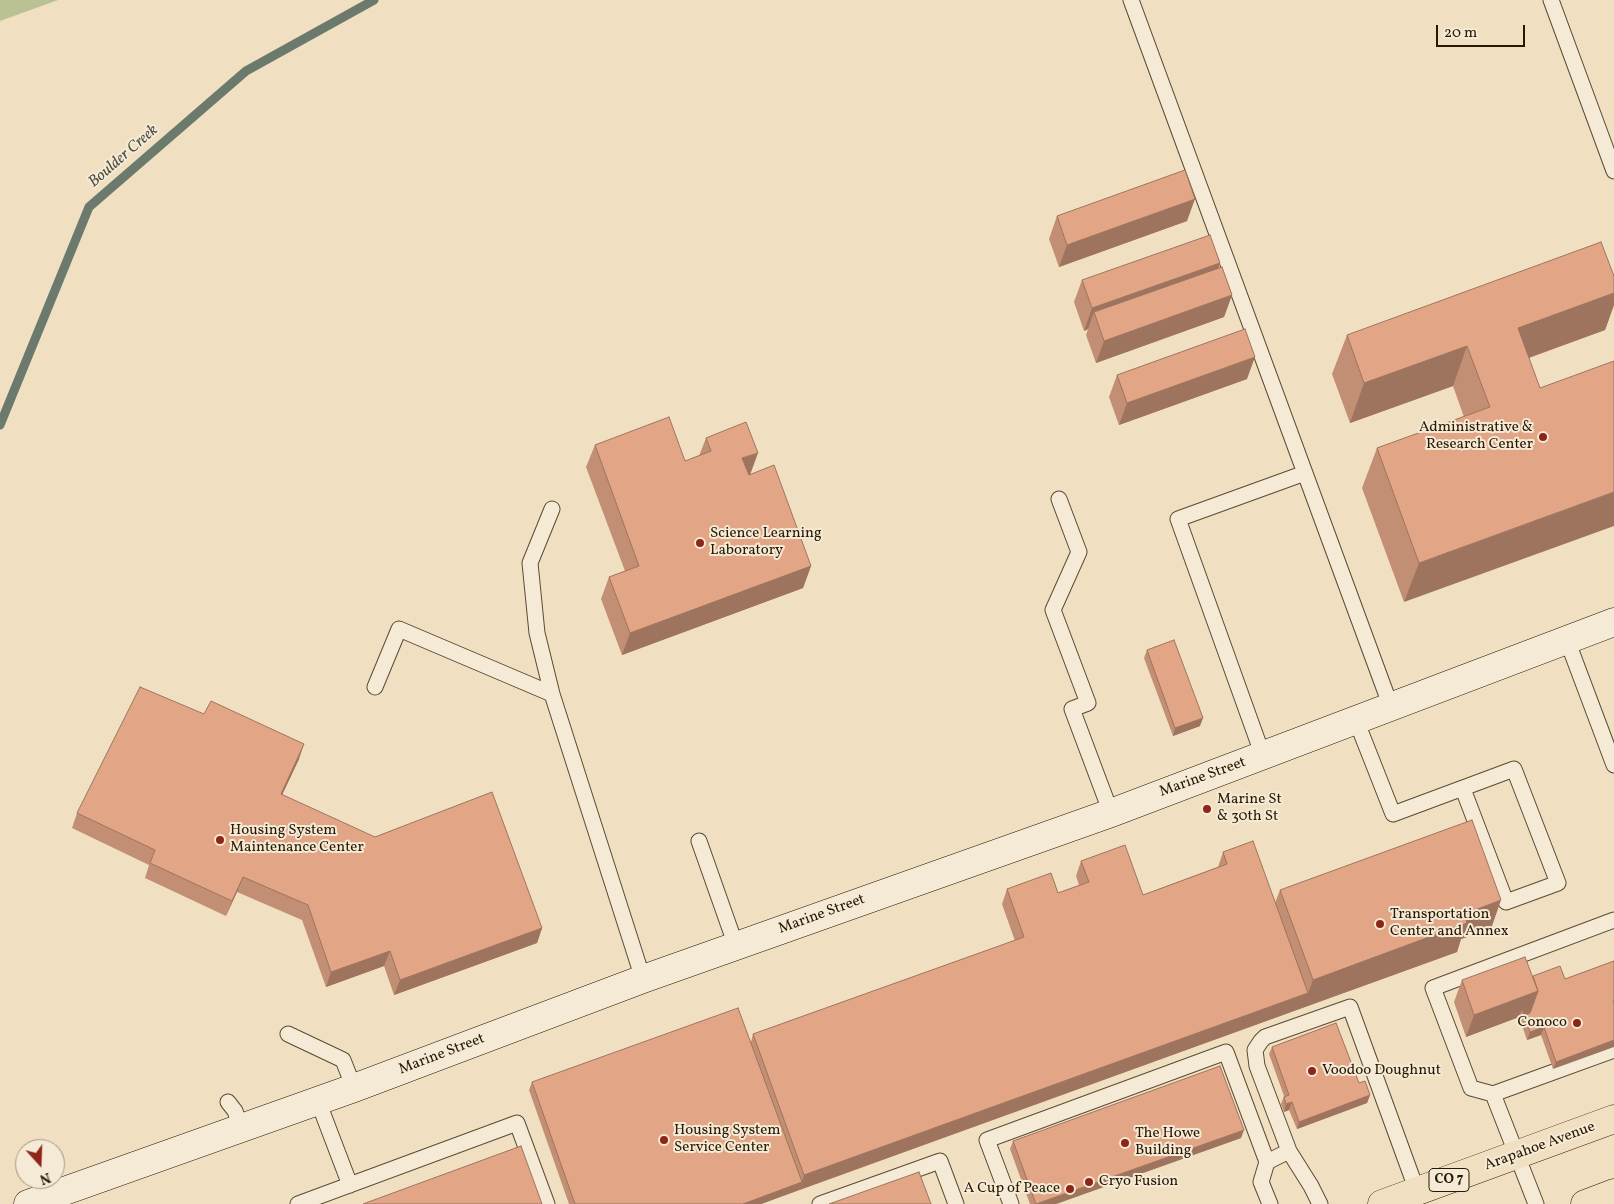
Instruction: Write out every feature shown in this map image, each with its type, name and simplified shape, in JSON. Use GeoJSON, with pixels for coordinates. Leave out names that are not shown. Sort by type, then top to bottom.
{"type":"FeatureCollection","features":[{"type":"Feature","properties":{"kind":"main road","name":"Arapahoe Avenue"},"geometry":{"type":"LineString","coordinates":[[1382,1204],[1614,1120]]}},
{"type":"Feature","properties":{"kind":"main road"},"geometry":{"type":"LineString","coordinates":[[1585,1204],[1614,1194]]}},
{"type":"Feature","properties":{"kind":"street","name":"Marine Street"},"geometry":{"type":"LineString","coordinates":[[28,1204],[354,1088],[643,979],[1111,813],[1614,622]]}},
{"type":"Feature","properties":{"kind":"lane"},"geometry":{"type":"LineString","coordinates":[[1131,0],[1391,707]]}},
{"type":"Feature","properties":{"kind":"lane"},"geometry":{"type":"LineString","coordinates":[[1551,0],[1614,172]]}},
{"type":"Feature","properties":{"kind":"lane"},"geometry":{"type":"LineString","coordinates":[[1263,756],[1178,519],[1305,473]]}},
{"type":"Feature","properties":{"kind":"lane"},"geometry":{"type":"LineString","coordinates":[[1059,499],[1079,552],[1054,610],[1088,703],[1072,709],[1111,813]]}},
{"type":"Feature","properties":{"kind":"lane"},"geometry":{"type":"LineString","coordinates":[[552,509],[530,563],[536,633],[552,694],[643,979]]}},
{"type":"Feature","properties":{"kind":"lane"},"geometry":{"type":"LineString","coordinates":[[375,687],[399,628],[552,694]]}},
{"type":"Feature","properties":{"kind":"lane"},"geometry":{"type":"LineString","coordinates":[[1567,640],[1614,765]]}},
{"type":"Feature","properties":{"kind":"lane"},"geometry":{"type":"LineString","coordinates":[[1356,720],[1393,814],[1514,769],[1558,883],[1506,902],[1463,789]]}},
{"type":"Feature","properties":{"kind":"lane"},"geometry":{"type":"LineString","coordinates":[[699,842],[736,946]]}},
{"type":"Feature","properties":{"kind":"lane"},"geometry":{"type":"LineString","coordinates":[[1614,920],[1433,988],[1471,1088],[1493,1094],[1614,1050]]}},
{"type":"Feature","properties":{"kind":"lane"},"geometry":{"type":"LineString","coordinates":[[1320,1204],[1289,1152],[1257,1066],[1255,1050],[1265,1037],[1350,1007],[1417,1191]]}},
{"type":"Feature","properties":{"kind":"lane"},"geometry":{"type":"LineString","coordinates":[[288,1034],[343,1060],[354,1088]]}},
{"type":"Feature","properties":{"kind":"lane"},"geometry":{"type":"LineString","coordinates":[[1011,1204],[987,1140],[1226,1052],[1267,1162],[1261,1182],[1270,1204]]}},
{"type":"Feature","properties":{"kind":"lane"},"geometry":{"type":"LineString","coordinates":[[1493,1094],[1536,1204]]}},
{"type":"Feature","properties":{"kind":"lane"},"geometry":{"type":"LineString","coordinates":[[318,1101],[350,1185]]}},
{"type":"Feature","properties":{"kind":"lane"},"geometry":{"type":"LineString","coordinates":[[228,1102],[235,1111],[242,1128]]}},
{"type":"Feature","properties":{"kind":"lane"},"geometry":{"type":"LineString","coordinates":[[298,1204],[517,1123],[547,1204]]}},
{"type":"Feature","properties":{"kind":"lane"},"geometry":{"type":"LineString","coordinates":[[1267,1162],[1289,1152]]}},
{"type":"Feature","properties":{"kind":"lane"},"geometry":{"type":"LineString","coordinates":[[820,1204],[940,1161],[956,1204]]}},
{"type":"Feature","properties":{"kind":"green space"},"geometry":{"type":"Polygon","coordinates":[[[0,0],[58,0],[0,21],[0,0]]]}},
{"type":"Feature","properties":{"kind":"building"},"geometry":{"type":"Polygon","coordinates":[[[1185,170],[1195,199],[1067,245],[1057,216],[1185,170]]]}},
{"type":"Feature","properties":{"kind":"building"},"geometry":{"type":"Polygon","coordinates":[[[1210,235],[1220,263],[1092,308],[1082,280],[1210,235]]]}},
{"type":"Feature","properties":{"kind":"building","name":"Administrative & Research Center"},"geometry":{"type":"Polygon","coordinates":[[[1601,242],[1614,276],[1614,293],[1518,328],[1540,388],[1614,361],[1614,492],[1419,563],[1377,448],[1490,407],[1467,346],[1364,383],[1347,335],[1601,242]]]}},
{"type":"Feature","properties":{"kind":"building"},"geometry":{"type":"Polygon","coordinates":[[[1222,267],[1232,295],[1104,341],[1094,312],[1222,267]]]}},
{"type":"Feature","properties":{"kind":"building"},"geometry":{"type":"Polygon","coordinates":[[[1245,329],[1255,357],[1127,403],[1117,375],[1245,329]]]}},
{"type":"Feature","properties":{"kind":"building","name":"Science Learning Laboratory"},"geometry":{"type":"Polygon","coordinates":[[[669,417],[685,461],[711,451],[706,438],[746,422],[758,453],[742,458],[749,475],[774,465],[811,566],[630,633],[609,577],[639,566],[595,445],[669,417]]]}},
{"type":"Feature","properties":{"kind":"building"},"geometry":{"type":"Polygon","coordinates":[[[1174,640],[1203,718],[1175,728],[1147,650],[1174,640]]]}},
{"type":"Feature","properties":{"kind":"building","name":"Housing System Maintenance Center"},"geometry":{"type":"Polygon","coordinates":[[[140,687],[204,714],[211,701],[304,744],[281,794],[375,837],[492,792],[542,928],[400,980],[390,951],[331,972],[308,905],[243,877],[232,901],[150,863],[155,850],[77,813],[140,687]]]}},
{"type":"Feature","properties":{"kind":"building","name":"Transportation Center and Annex"},"geometry":{"type":"Polygon","coordinates":[[[1472,820],[1501,900],[1464,914],[1467,923],[1313,980],[1280,890],[1472,820]]]}},
{"type":"Feature","properties":{"kind":"building"},"geometry":{"type":"Polygon","coordinates":[[[1253,841],[1308,993],[804,1175],[753,1034],[1024,937],[1007,889],[1051,873],[1058,893],[1089,882],[1081,861],[1125,845],[1143,895],[1227,864],[1223,852],[1253,841]]]}},
{"type":"Feature","properties":{"kind":"building"},"geometry":{"type":"Polygon","coordinates":[[[1525,957],[1538,991],[1474,1015],[1462,980],[1525,957]]]}},
{"type":"Feature","properties":{"kind":"building"},"geometry":{"type":"Polygon","coordinates":[[[1614,961],[1614,1040],[1556,1062],[1544,1027],[1530,1032],[1524,1016],[1530,1013],[1538,991],[1533,976],[1560,966],[1565,979],[1614,961]]]}},
{"type":"Feature","properties":{"kind":"building","name":"Housing System Service Center"},"geometry":{"type":"Polygon","coordinates":[[[738,1008],[802,1182],[743,1204],[575,1204],[532,1082],[738,1008]]]}},
{"type":"Feature","properties":{"kind":"building","name":"Voodoo Doughnut"},"geometry":{"type":"Polygon","coordinates":[[[1336,1023],[1359,1083],[1365,1081],[1370,1095],[1299,1122],[1292,1102],[1286,1104],[1284,1097],[1289,1095],[1272,1047],[1336,1023]]]}},
{"type":"Feature","properties":{"kind":"building","name":"The Howe Building"},"geometry":{"type":"Polygon","coordinates":[[[1220,1066],[1244,1130],[1036,1204],[1013,1141],[1220,1066]]]}},
{"type":"Feature","properties":{"kind":"building"},"geometry":{"type":"Polygon","coordinates":[[[521,1146],[542,1204],[363,1204],[521,1146]]]}},
{"type":"Feature","properties":{"kind":"building"},"geometry":{"type":"Polygon","coordinates":[[[919,1172],[931,1204],[829,1204],[919,1172]]]}},
{"type":"Feature","properties":{"kind":"waterway","name":"Boulder Creek"},"geometry":{"type":"LineString","coordinates":[[0,425],[89,207],[246,71],[374,0]]}},
{"type":"Feature","properties":{"kind":"place","name":"Administrative & Research Center"},"geometry":{"type":"Point","coordinates":[1543,437]}},
{"type":"Feature","properties":{"kind":"place","name":"Science Learning Laboratory"},"geometry":{"type":"Point","coordinates":[700,543]}},
{"type":"Feature","properties":{"kind":"place","name":"Marine St & 30th St"},"geometry":{"type":"Point","coordinates":[1207,809]}},
{"type":"Feature","properties":{"kind":"place","name":"Housing System Maintenance Center"},"geometry":{"type":"Point","coordinates":[220,840]}},
{"type":"Feature","properties":{"kind":"place","name":"Transportation Center and Annex"},"geometry":{"type":"Point","coordinates":[1380,924]}},
{"type":"Feature","properties":{"kind":"place","name":"Conoco"},"geometry":{"type":"Point","coordinates":[1577,1023]}},
{"type":"Feature","properties":{"kind":"place","name":"Voodoo Doughnut"},"geometry":{"type":"Point","coordinates":[1312,1071]}},
{"type":"Feature","properties":{"kind":"place","name":"Housing System Service Center"},"geometry":{"type":"Point","coordinates":[664,1140]}},
{"type":"Feature","properties":{"kind":"place","name":"The Howe Building"},"geometry":{"type":"Point","coordinates":[1125,1143]}},
{"type":"Feature","properties":{"kind":"place","name":"Cryo Fusion"},"geometry":{"type":"Point","coordinates":[1089,1182]}},
{"type":"Feature","properties":{"kind":"place","name":"A Cup of Peace"},"geometry":{"type":"Point","coordinates":[1070,1189]}}]}
